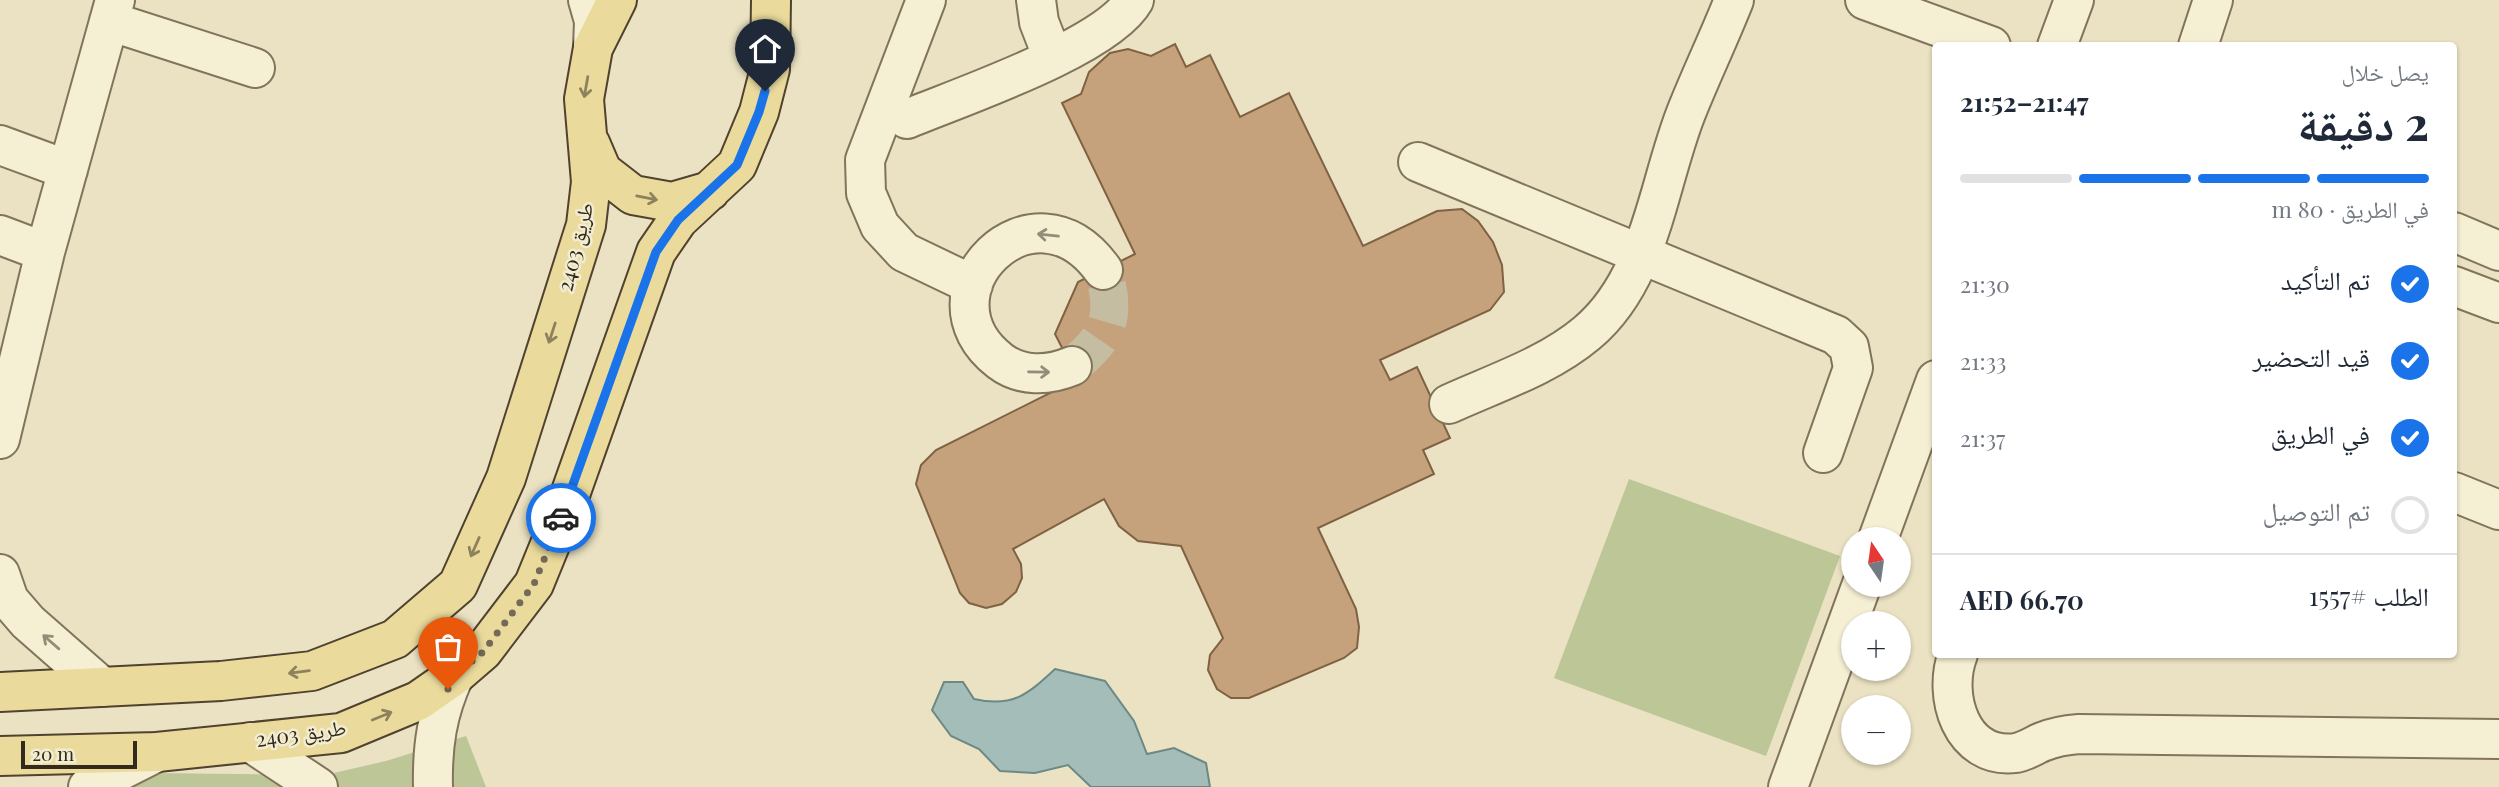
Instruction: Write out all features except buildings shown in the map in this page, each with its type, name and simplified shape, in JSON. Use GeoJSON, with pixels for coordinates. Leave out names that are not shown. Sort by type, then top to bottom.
{"type":"FeatureCollection","features":[{"type":"Feature","properties":{"kind":"main road","name":"طريق 2403"},"geometry":{"type":"LineString","coordinates":[[0,692],[221,681],[312,671],[395,639],[458,585],[506,478],[586,225],[591,182],[584,99],[593,48],[617,0]]}},
{"type":"Feature","properties":{"kind":"main road","name":"طريق 2403"},"geometry":{"type":"LineString","coordinates":[[0,756],[158,752],[341,733],[418,701],[483,652],[534,584],[567,503],[656,252],[678,220],[737,165],[759,112],[770,69],[768,8]]}},
{"type":"Feature","properties":{"kind":"main road"},"geometry":{"type":"LineString","coordinates":[[586,135],[602,171],[633,195],[672,202],[710,191]]}},
{"type":"Feature","properties":{"kind":"lane"},"geometry":{"type":"LineString","coordinates":[[588,0],[594,21],[593,48]]}},
{"type":"Feature","properties":{"kind":"lane"},"geometry":{"type":"LineString","coordinates":[[872,212],[907,119],[912,72],[926,0]]}},
{"type":"Feature","properties":{"kind":"lane"},"geometry":{"type":"LineString","coordinates":[[952,0],[865,160],[866,193],[872,212],[904,252],[973,285]]}},
{"type":"Feature","properties":{"kind":"lane"},"geometry":{"type":"LineString","coordinates":[[1036,0],[1039,22],[1053,58]]}},
{"type":"Feature","properties":{"kind":"lane"},"geometry":{"type":"LineString","coordinates":[[907,119],[1053,58],[1106,29],[1120,18],[1134,0]]}},
{"type":"Feature","properties":{"kind":"lane"},"geometry":{"type":"LineString","coordinates":[[1449,404],[1547,359],[1588,332],[1620,297],[1641,256],[1685,115],[1734,0]]}},
{"type":"Feature","properties":{"kind":"lane"},"geometry":{"type":"LineString","coordinates":[[1866,0],[1980,42]]}},
{"type":"Feature","properties":{"kind":"lane"},"geometry":{"type":"LineString","coordinates":[[2199,42],[2213,0]]}},
{"type":"Feature","properties":{"kind":"lane"},"geometry":{"type":"LineString","coordinates":[[0,439],[45,253],[112,10],[255,68]]}},
{"type":"Feature","properties":{"kind":"lane"},"geometry":{"type":"LineString","coordinates":[[0,145],[68,170]]}},
{"type":"Feature","properties":{"kind":"lane"},"geometry":{"type":"LineString","coordinates":[[1418,162],[1843,340],[1852,356],[1853,368],[1824,453]]}},
{"type":"Feature","properties":{"kind":"lane"},"geometry":{"type":"LineString","coordinates":[[1072,366],[1041,374],[1021,371],[1003,363],[987,350],[976,333],[970,314],[973,285],[986,258],[1001,245],[1020,236],[1040,233],[1059,236],[1078,244],[1103,270]]}},
{"type":"Feature","properties":{"kind":"lane"},"geometry":{"type":"LineString","coordinates":[[2457,233],[2499,251]]}},
{"type":"Feature","properties":{"kind":"lane"},"geometry":{"type":"LineString","coordinates":[[0,235],[45,253]]}},
{"type":"Feature","properties":{"kind":"lane"},"geometry":{"type":"LineString","coordinates":[[2457,287],[2499,303]]}},
{"type":"Feature","properties":{"kind":"lane"},"geometry":{"type":"LineString","coordinates":[[1882,527],[1932,391]]}},
{"type":"Feature","properties":{"kind":"lane"},"geometry":{"type":"LineString","coordinates":[[2457,493],[2499,510]]}},
{"type":"Feature","properties":{"kind":"lane"},"geometry":{"type":"LineString","coordinates":[[0,574],[9,600],[28,622],[102,687]]}},
{"type":"Feature","properties":{"kind":"lane"},"geometry":{"type":"LineString","coordinates":[[1788,787],[1857,597]]}},
{"type":"Feature","properties":{"kind":"lane"},"geometry":{"type":"LineString","coordinates":[[1957,658],[1950,680],[1955,713],[1980,744],[2002,753],[2016,753],[2060,736],[2079,734],[2499,738]]}},
{"type":"Feature","properties":{"kind":"lane"},"geometry":{"type":"LineString","coordinates":[[433,787],[435,729],[442,701],[454,676]]}},
{"type":"Feature","properties":{"kind":"lane"},"geometry":{"type":"LineString","coordinates":[[250,742],[318,787]]}},
{"type":"Feature","properties":{"kind":"lane"},"geometry":{"type":"LineString","coordinates":[[88,787],[158,752]]}},
{"type":"Feature","properties":{"kind":"green space"},"geometry":{"type":"Polygon","coordinates":[[[1629,479],[1840,556],[1766,756],[1554,678],[1629,479]]]}},
{"type":"Feature","properties":{"kind":"green space"},"geometry":{"type":"Polygon","coordinates":[[[466,736],[486,787],[125,787],[151,773],[325,775],[386,761],[466,736]]]}},
{"type":"Feature","properties":{"kind":"water"},"geometry":{"type":"Polygon","coordinates":[[[1055,669],[1105,681],[1134,721],[1147,754],[1174,748],[1206,763],[1210,787],[1091,787],[1068,765],[1035,773],[1000,771],[979,749],[951,736],[932,710],[944,682],[963,682],[974,699],[999,702],[1028,692],[1055,669]]]}},
{"type":"Feature","properties":{"kind":"tunnel"},"geometry":{"type":"LineString","coordinates":[[1072,366],[1094,345],[1107,324],[1109,300],[1103,270]]}},
{"type":"Feature","properties":{"kind":"way so far"},"geometry":{"type":"LineString","coordinates":[[448,689],[454,676],[483,652],[534,584],[561,518]]}},
{"type":"Feature","properties":{"kind":"route"},"geometry":{"type":"LineString","coordinates":[[561,518],[656,252],[678,220],[737,165],[765,91]]}}]}
